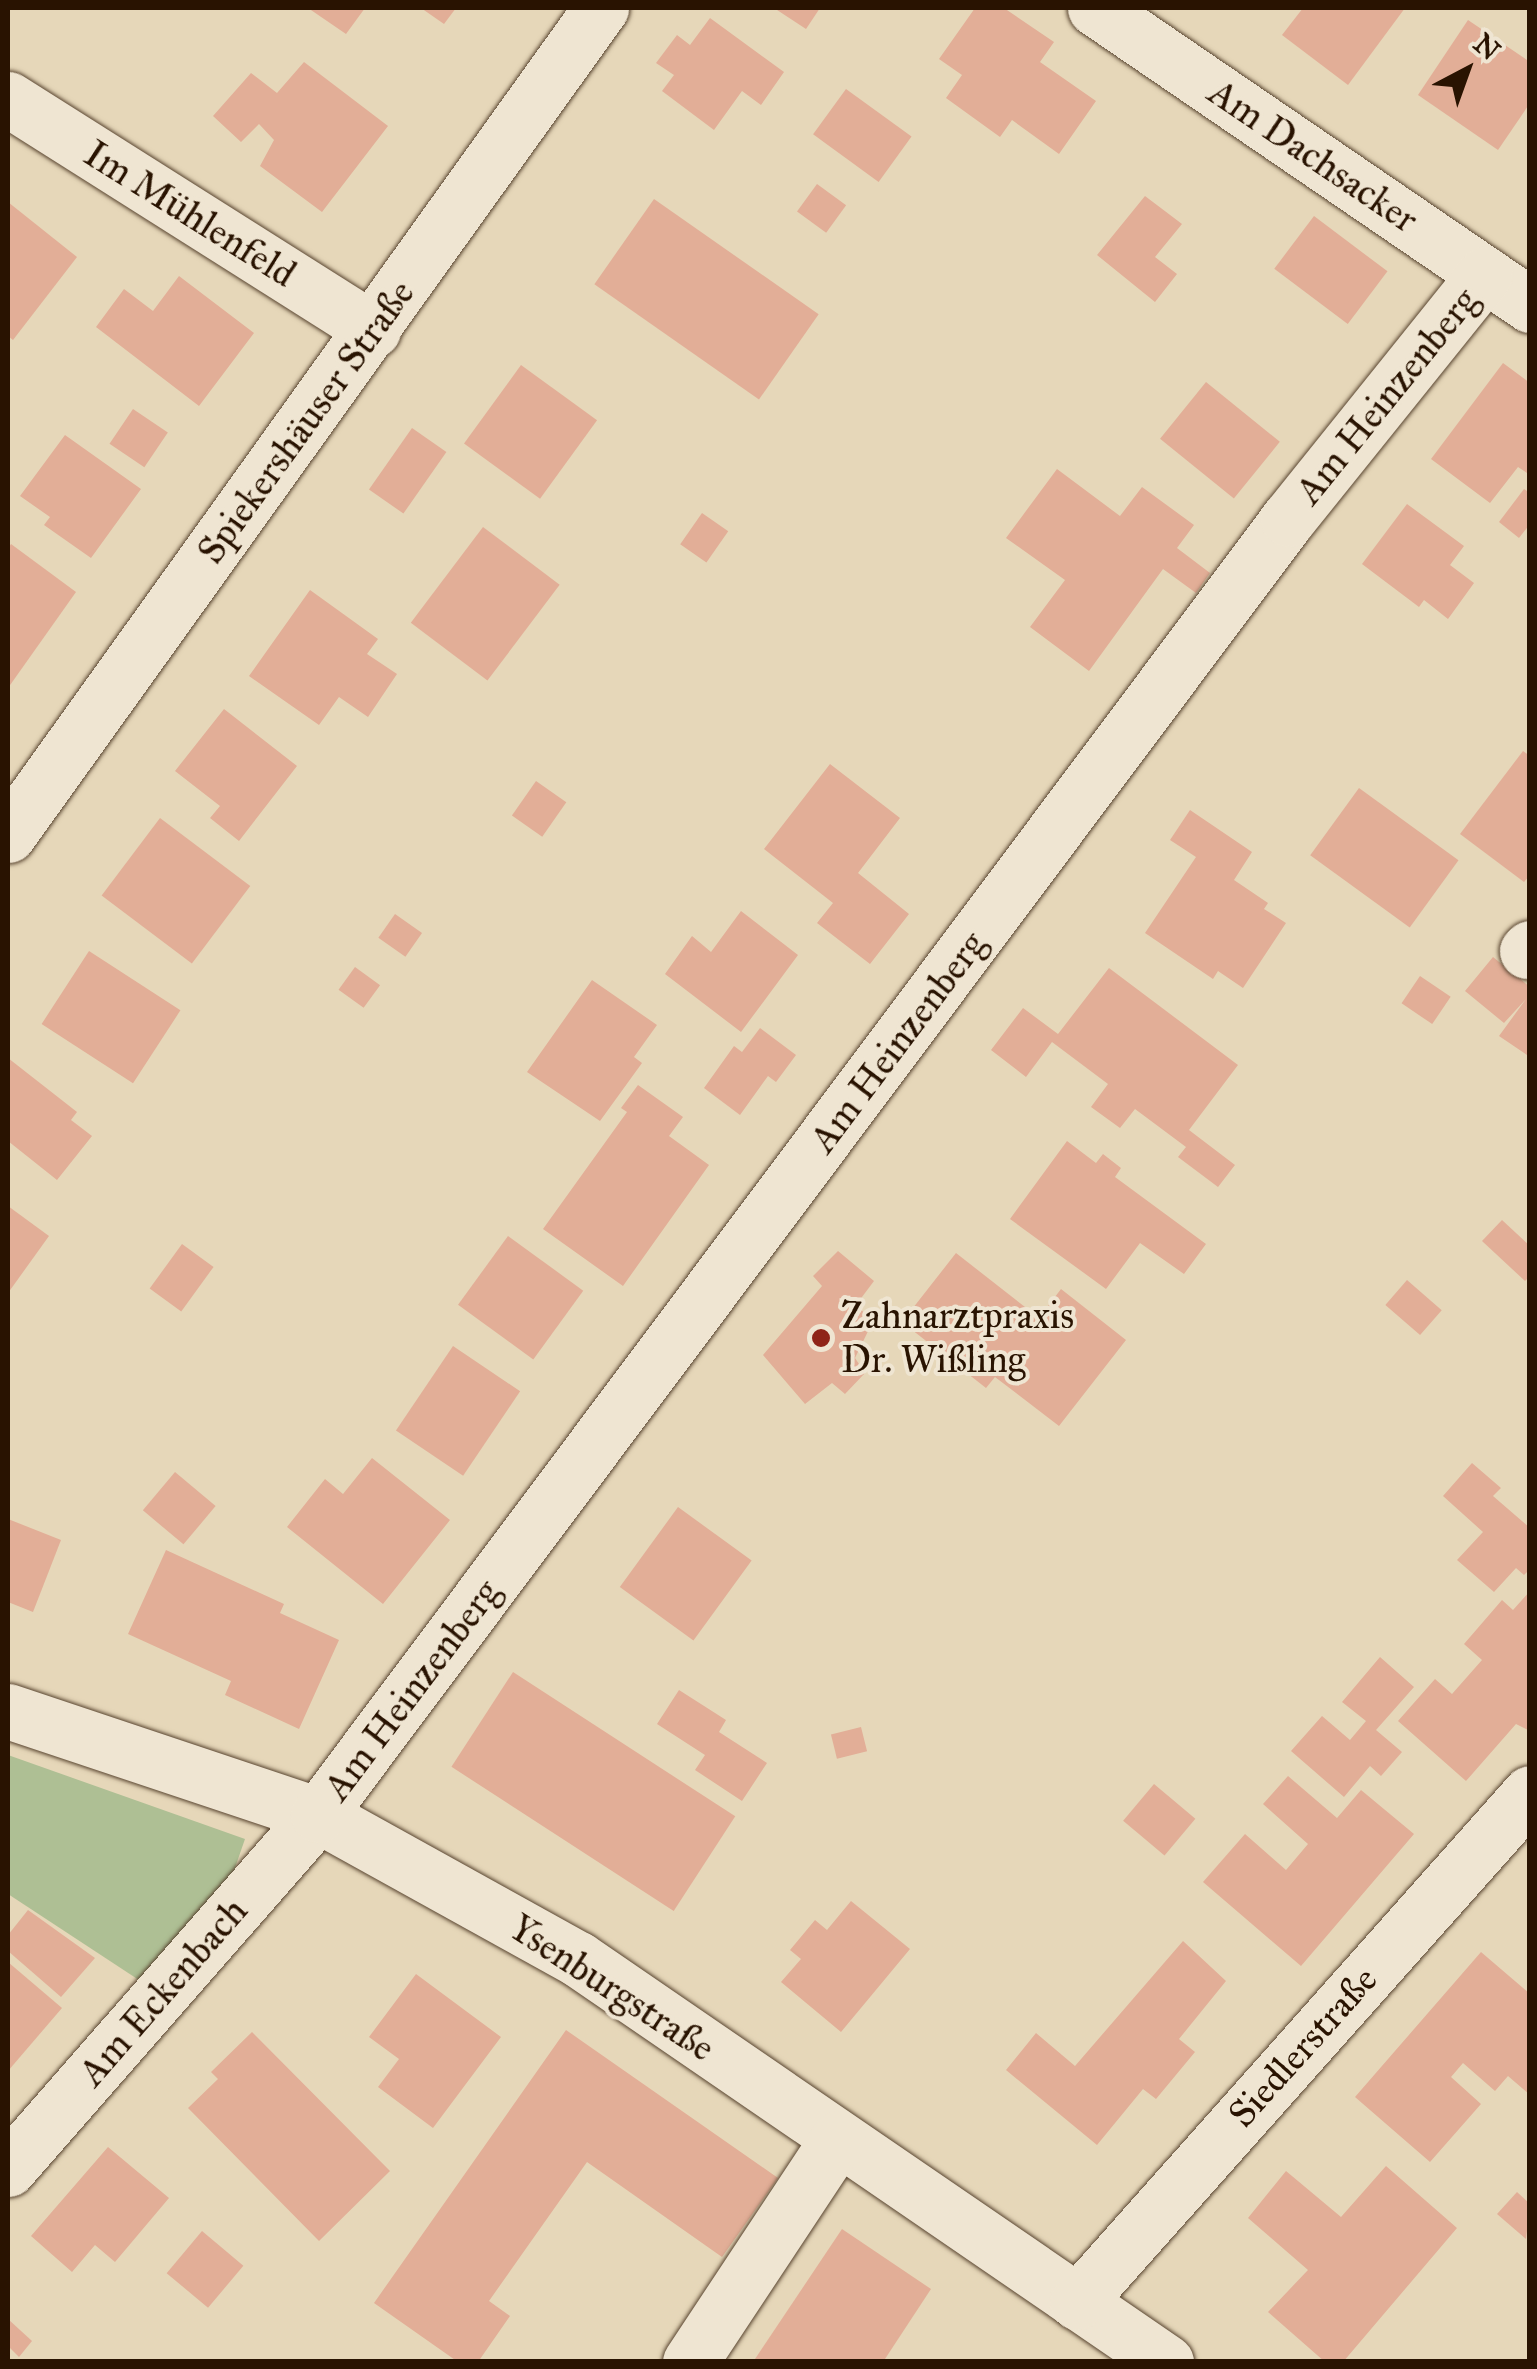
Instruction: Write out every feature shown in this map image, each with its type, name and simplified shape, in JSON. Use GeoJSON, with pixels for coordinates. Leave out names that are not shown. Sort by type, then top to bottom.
{"type":"FeatureCollection","features":[{"type":"Feature","properties":{"kind":"street","name":"Spiekershäuser Straße"},"geometry":{"type":"LineString","coordinates":[[8,835],[601,8]]}},
{"type":"Feature","properties":{"kind":"street","name":"Am Dachsacker"},"geometry":{"type":"LineString","coordinates":[[1095,8],[1530,305]]}},
{"type":"Feature","properties":{"kind":"street","name":"Im Mühlenfeld"},"geometry":{"type":"LineString","coordinates":[[8,99],[373,330]]}},
{"type":"Feature","properties":{"kind":"street","name":"Am Heinzenberg"},"geometry":{"type":"LineString","coordinates":[[318,1815],[1276,535],[1486,274]]}},
{"type":"Feature","properties":{"kind":"street","name":"Ysenburgstraße"},"geometry":{"type":"LineString","coordinates":[[8,1711],[318,1815],[578,1958],[1166,2362]]}},
{"type":"Feature","properties":{"kind":"street","name":"Siedlerstraße"},"geometry":{"type":"LineString","coordinates":[[1078,2302],[1530,1793]]}},
{"type":"Feature","properties":{"kind":"street","name":"Am Eckenbach"},"geometry":{"type":"LineString","coordinates":[[8,2169],[318,1815]]}},
{"type":"Feature","properties":{"kind":"street"},"geometry":{"type":"LineString","coordinates":[[690,2362],[838,2138]]}},
{"type":"Feature","properties":{"kind":"green space"},"geometry":{"type":"Polygon","coordinates":[[[8,1755],[245,1839],[229,1885],[148,1986],[8,1894],[8,1755]]]}},
{"type":"Feature","properties":{"kind":"building"},"geometry":{"type":"Polygon","coordinates":[[[308,8],[365,8],[346,34],[308,8]]]}},
{"type":"Feature","properties":{"kind":"building"},"geometry":{"type":"Polygon","coordinates":[[[421,8],[456,8],[444,24],[421,8]]]}},
{"type":"Feature","properties":{"kind":"building"},"geometry":{"type":"Polygon","coordinates":[[[774,8],[820,8],[806,29],[774,8]]]}},
{"type":"Feature","properties":{"kind":"building"},"geometry":{"type":"Polygon","coordinates":[[[975,8],[1004,8],[1054,42],[1040,62],[1096,101],[1059,154],[1012,120],[1000,137],[946,98],[962,75],[939,59],[975,8]]]}},
{"type":"Feature","properties":{"kind":"building"},"geometry":{"type":"Polygon","coordinates":[[[1303,8],[1405,8],[1348,85],[1282,35],[1303,8]]]}},
{"type":"Feature","properties":{"kind":"building"},"geometry":{"type":"Polygon","coordinates":[[[710,18],[784,72],[761,105],[742,91],[714,130],[662,91],[674,75],[656,63],[677,35],[690,45],[710,18]]]}},
{"type":"Feature","properties":{"kind":"building"},"geometry":{"type":"Polygon","coordinates":[[[1468,20],[1530,62],[1530,103],[1498,150],[1418,95],[1468,20]]]}},
{"type":"Feature","properties":{"kind":"building"},"geometry":{"type":"Polygon","coordinates":[[[304,62],[388,126],[322,212],[260,166],[274,140],[259,124],[241,142],[213,116],[251,73],[277,93],[304,62]]]}},
{"type":"Feature","properties":{"kind":"building"},"geometry":{"type":"Polygon","coordinates":[[[846,89],[912,137],[879,182],[813,134],[846,89]]]}},
{"type":"Feature","properties":{"kind":"building"},"geometry":{"type":"Polygon","coordinates":[[[817,184],[846,205],[826,233],[797,212],[817,184]]]}},
{"type":"Feature","properties":{"kind":"building"},"geometry":{"type":"Polygon","coordinates":[[[1145,196],[1182,224],[1155,257],[1177,274],[1155,302],[1097,255],[1145,196]]]}},
{"type":"Feature","properties":{"kind":"building"},"geometry":{"type":"Polygon","coordinates":[[[654,199],[819,314],[759,399],[594,284],[654,199]]]}},
{"type":"Feature","properties":{"kind":"building"},"geometry":{"type":"Polygon","coordinates":[[[8,202],[77,257],[13,340],[8,336],[8,202]]]}},
{"type":"Feature","properties":{"kind":"building"},"geometry":{"type":"Polygon","coordinates":[[[1314,216],[1387,271],[1348,324],[1274,269],[1314,216]]]}},
{"type":"Feature","properties":{"kind":"building"},"geometry":{"type":"Polygon","coordinates":[[[179,276],[254,333],[199,406],[96,327],[124,289],[153,311],[179,276]]]}},
{"type":"Feature","properties":{"kind":"building"},"geometry":{"type":"Polygon","coordinates":[[[1503,363],[1530,383],[1530,475],[1518,467],[1490,503],[1431,459],[1503,363]]]}},
{"type":"Feature","properties":{"kind":"building"},"geometry":{"type":"Polygon","coordinates":[[[521,365],[597,420],[540,499],[464,443],[521,365]]]}},
{"type":"Feature","properties":{"kind":"building"},"geometry":{"type":"Polygon","coordinates":[[[1206,382],[1280,442],[1234,499],[1160,439],[1206,382]]]}},
{"type":"Feature","properties":{"kind":"building"},"geometry":{"type":"Polygon","coordinates":[[[133,409],[168,432],[144,467],[110,444],[133,409]]]}},
{"type":"Feature","properties":{"kind":"building"},"geometry":{"type":"Polygon","coordinates":[[[412,428],[446,452],[403,514],[369,489],[412,428]]]}},
{"type":"Feature","properties":{"kind":"building"},"geometry":{"type":"Polygon","coordinates":[[[65,435],[141,489],[91,558],[44,525],[50,517],[20,496],[65,435]]]}},
{"type":"Feature","properties":{"kind":"building"},"geometry":{"type":"Polygon","coordinates":[[[1057,469],[1120,516],[1142,487],[1194,525],[1177,548],[1210,573],[1196,593],[1163,569],[1089,671],[1030,627],[1065,580],[1006,538],[1057,469]]]}},
{"type":"Feature","properties":{"kind":"building"},"geometry":{"type":"Polygon","coordinates":[[[1524,489],[1530,493],[1530,524],[1519,538],[1499,522],[1524,489]]]}},
{"type":"Feature","properties":{"kind":"building"},"geometry":{"type":"Polygon","coordinates":[[[1407,504],[1464,546],[1450,565],[1474,583],[1448,619],[1424,600],[1419,607],[1362,564],[1407,504]]]}},
{"type":"Feature","properties":{"kind":"building"},"geometry":{"type":"Polygon","coordinates":[[[702,513],[728,531],[706,562],[680,544],[702,513]]]}},
{"type":"Feature","properties":{"kind":"building"},"geometry":{"type":"Polygon","coordinates":[[[483,527],[560,585],[487,681],[411,623],[483,527]]]}},
{"type":"Feature","properties":{"kind":"building"},"geometry":{"type":"Polygon","coordinates":[[[11,544],[76,592],[8,688],[8,549],[11,544]]]}},
{"type":"Feature","properties":{"kind":"building"},"geometry":{"type":"Polygon","coordinates":[[[310,590],[378,639],[367,654],[397,674],[368,717],[339,697],[319,725],[249,676],[310,590]]]}},
{"type":"Feature","properties":{"kind":"building"},"geometry":{"type":"Polygon","coordinates":[[[224,709],[297,766],[239,841],[210,818],[220,806],[175,771],[224,709]]]}},
{"type":"Feature","properties":{"kind":"building"},"geometry":{"type":"Polygon","coordinates":[[[1523,751],[1530,756],[1530,875],[1524,882],[1460,834],[1523,751]]]}},
{"type":"Feature","properties":{"kind":"building"},"geometry":{"type":"Polygon","coordinates":[[[830,764],[900,818],[858,873],[909,914],[870,964],[817,923],[833,903],[764,849],[830,764]]]}},
{"type":"Feature","properties":{"kind":"building"},"geometry":{"type":"Polygon","coordinates":[[[536,781],[566,802],[542,837],[512,815],[536,781]]]}},
{"type":"Feature","properties":{"kind":"building"},"geometry":{"type":"Polygon","coordinates":[[[1359,788],[1459,860],[1410,927],[1310,855],[1359,788]]]}},
{"type":"Feature","properties":{"kind":"building"},"geometry":{"type":"Polygon","coordinates":[[[1190,810],[1252,852],[1234,880],[1268,903],[1264,909],[1286,923],[1243,988],[1218,971],[1213,979],[1145,933],[1196,857],[1170,840],[1190,810]]]}},
{"type":"Feature","properties":{"kind":"building"},"geometry":{"type":"Polygon","coordinates":[[[160,818],[250,886],[192,963],[102,895],[160,818]]]}},
{"type":"Feature","properties":{"kind":"building"},"geometry":{"type":"Polygon","coordinates":[[[741,911],[798,955],[741,1032],[665,974],[692,936],[711,952],[741,911]]]}},
{"type":"Feature","properties":{"kind":"building"},"geometry":{"type":"Polygon","coordinates":[[[395,914],[422,933],[405,957],[378,938],[395,914]]]}},
{"type":"Feature","properties":{"kind":"building"},"geometry":{"type":"Polygon","coordinates":[[[89,951],[180,1010],[133,1083],[42,1024],[89,951]]]}},
{"type":"Feature","properties":{"kind":"building"},"geometry":{"type":"Polygon","coordinates":[[[1493,957],[1530,987],[1530,1057],[1499,1036],[1526,999],[1504,1023],[1465,991],[1493,957]]]}},
{"type":"Feature","properties":{"kind":"building"},"geometry":{"type":"Polygon","coordinates":[[[355,967],[380,985],[364,1008],[339,990],[355,967]]]}},
{"type":"Feature","properties":{"kind":"building"},"geometry":{"type":"Polygon","coordinates":[[[1109,968],[1238,1065],[1189,1130],[1235,1165],[1218,1187],[1178,1157],[1186,1147],[1135,1109],[1120,1128],[1091,1107],[1108,1084],[1052,1042],[1026,1077],[991,1050],[1023,1008],[1058,1034],[1109,968]]]}},
{"type":"Feature","properties":{"kind":"building"},"geometry":{"type":"Polygon","coordinates":[[[1420,976],[1451,997],[1432,1024],[1402,1003],[1420,976]]]}},
{"type":"Feature","properties":{"kind":"building"},"geometry":{"type":"Polygon","coordinates":[[[592,980],[657,1025],[634,1057],[642,1063],[600,1121],[527,1072],[592,980]]]}},
{"type":"Feature","properties":{"kind":"building"},"geometry":{"type":"Polygon","coordinates":[[[760,1028],[796,1055],[776,1082],[768,1076],[740,1115],[704,1088],[734,1046],[742,1052],[760,1028]]]}},
{"type":"Feature","properties":{"kind":"building"},"geometry":{"type":"Polygon","coordinates":[[[8,1058],[77,1112],[71,1120],[92,1136],[57,1180],[8,1141],[8,1058]]]}},
{"type":"Feature","properties":{"kind":"building"},"geometry":{"type":"Polygon","coordinates":[[[638,1085],[683,1117],[669,1136],[709,1165],[623,1286],[543,1229],[627,1112],[621,1108],[638,1085]]]}},
{"type":"Feature","properties":{"kind":"building"},"geometry":{"type":"Polygon","coordinates":[[[1067,1141],[1096,1163],[1103,1154],[1121,1168],[1115,1177],[1206,1244],[1184,1274],[1140,1243],[1106,1289],[1010,1219],[1067,1141]]]}},
{"type":"Feature","properties":{"kind":"building"},"geometry":{"type":"Polygon","coordinates":[[[8,1206],[49,1236],[8,1293],[8,1206]]]}},
{"type":"Feature","properties":{"kind":"building"},"geometry":{"type":"Polygon","coordinates":[[[1502,1220],[1530,1246],[1530,1276],[1525,1281],[1482,1241],[1502,1220]]]}},
{"type":"Feature","properties":{"kind":"building"},"geometry":{"type":"Polygon","coordinates":[[[508,1236],[583,1291],[533,1359],[458,1305],[508,1236]]]}},
{"type":"Feature","properties":{"kind":"building"},"geometry":{"type":"Polygon","coordinates":[[[182,1244],[214,1267],[181,1311],[150,1288],[182,1244]]]}},
{"type":"Feature","properties":{"kind":"building","name":"Zahnarztpraxis Dr. Wißling"},"geometry":{"type":"Polygon","coordinates":[[[838,1251],[874,1281],[856,1305],[873,1321],[855,1358],[865,1373],[845,1394],[832,1383],[805,1404],[763,1355],[822,1286],[813,1276],[838,1251]]]}},
{"type":"Feature","properties":{"kind":"building"},"geometry":{"type":"Polygon","coordinates":[[[956,1253],[1039,1318],[1061,1289],[1126,1340],[1059,1426],[995,1377],[986,1388],[902,1322],[956,1253]]]}},
{"type":"Feature","properties":{"kind":"building"},"geometry":{"type":"Polygon","coordinates":[[[1407,1280],[1442,1310],[1420,1335],[1385,1305],[1407,1280]]]}},
{"type":"Feature","properties":{"kind":"building"},"geometry":{"type":"Polygon","coordinates":[[[453,1346],[520,1391],[463,1476],[396,1431],[453,1346]]]}},
{"type":"Feature","properties":{"kind":"building"},"geometry":{"type":"Polygon","coordinates":[[[372,1458],[450,1520],[383,1604],[287,1527],[325,1479],[343,1494],[372,1458]]]}},
{"type":"Feature","properties":{"kind":"building"},"geometry":{"type":"Polygon","coordinates":[[[1472,1463],[1501,1488],[1493,1496],[1530,1528],[1530,1569],[1524,1575],[1516,1568],[1494,1592],[1457,1560],[1483,1532],[1443,1496],[1472,1463]]]}},
{"type":"Feature","properties":{"kind":"building"},"geometry":{"type":"Polygon","coordinates":[[[175,1472],[216,1506],[183,1544],[143,1510],[175,1472]]]}},
{"type":"Feature","properties":{"kind":"building"},"geometry":{"type":"Polygon","coordinates":[[[678,1507],[752,1560],[693,1641],[620,1587],[678,1507]]]}},
{"type":"Feature","properties":{"kind":"building"},"geometry":{"type":"Polygon","coordinates":[[[8,1519],[61,1540],[33,1612],[8,1602],[8,1519]]]}},
{"type":"Feature","properties":{"kind":"building"},"geometry":{"type":"Polygon","coordinates":[[[166,1550],[284,1604],[280,1613],[339,1640],[299,1729],[225,1695],[231,1681],[128,1634],[166,1550]]]}},
{"type":"Feature","properties":{"kind":"building"},"geometry":{"type":"Polygon","coordinates":[[[1530,1591],[1530,1731],[1516,1724],[1466,1781],[1398,1721],[1435,1679],[1452,1694],[1482,1660],[1464,1644],[1502,1600],[1513,1610],[1530,1591]]]}},
{"type":"Feature","properties":{"kind":"building"},"geometry":{"type":"Polygon","coordinates":[[[1380,1657],[1414,1687],[1376,1730],[1402,1752],[1381,1776],[1370,1766],[1344,1797],[1291,1751],[1322,1716],[1350,1740],[1366,1721],[1342,1702],[1380,1657]]]}},
{"type":"Feature","properties":{"kind":"building"},"geometry":{"type":"Polygon","coordinates":[[[513,1672],[735,1816],[674,1911],[451,1767],[513,1672]]]}},
{"type":"Feature","properties":{"kind":"building"},"geometry":{"type":"Polygon","coordinates":[[[679,1690],[726,1720],[719,1732],[767,1763],[742,1801],[695,1770],[705,1755],[657,1724],[679,1690]]]}},
{"type":"Feature","properties":{"kind":"building"},"geometry":{"type":"Polygon","coordinates":[[[861,1727],[867,1751],[837,1759],[831,1734],[861,1727]]]}},
{"type":"Feature","properties":{"kind":"building"},"geometry":{"type":"Polygon","coordinates":[[[1288,1776],[1337,1818],[1361,1790],[1414,1834],[1301,1966],[1203,1882],[1245,1834],[1286,1870],[1308,1844],[1263,1804],[1288,1776]]]}},
{"type":"Feature","properties":{"kind":"building"},"geometry":{"type":"Polygon","coordinates":[[[1154,1784],[1195,1819],[1165,1855],[1123,1821],[1154,1784]]]}},
{"type":"Feature","properties":{"kind":"building"},"geometry":{"type":"Polygon","coordinates":[[[851,1901],[910,1949],[841,2032],[781,1982],[801,1959],[790,1950],[815,1920],[827,1930],[851,1901]]]}},
{"type":"Feature","properties":{"kind":"building"},"geometry":{"type":"Polygon","coordinates":[[[28,1910],[95,1958],[61,1997],[8,1951],[8,1935],[28,1910]]]}},
{"type":"Feature","properties":{"kind":"building"},"geometry":{"type":"Polygon","coordinates":[[[1183,1941],[1226,1981],[1179,2039],[1195,2052],[1156,2099],[1143,2089],[1097,2145],[1006,2070],[1036,2033],[1075,2066],[1183,1941]]]}},
{"type":"Feature","properties":{"kind":"building"},"geometry":{"type":"Polygon","coordinates":[[[1481,1952],[1530,1994],[1530,2095],[1508,2076],[1495,2091],[1463,2063],[1451,2077],[1481,2104],[1430,2162],[1355,2097],[1481,1952]]]}},
{"type":"Feature","properties":{"kind":"building"},"geometry":{"type":"Polygon","coordinates":[[[8,1962],[62,2008],[8,2071],[8,1962]]]}},
{"type":"Feature","properties":{"kind":"building"},"geometry":{"type":"Polygon","coordinates":[[[416,1974],[501,2037],[433,2128],[378,2087],[399,2059],[369,2037],[416,1974]]]}},
{"type":"Feature","properties":{"kind":"building"},"geometry":{"type":"Polygon","coordinates":[[[566,2030],[778,2178],[722,2257],[587,2162],[489,2301],[510,2316],[478,2362],[458,2362],[374,2303],[566,2030]]]}},
{"type":"Feature","properties":{"kind":"building"},"geometry":{"type":"Polygon","coordinates":[[[252,2032],[390,2171],[319,2241],[188,2108],[218,2079],[211,2072],[252,2032]]]}},
{"type":"Feature","properties":{"kind":"building"},"geometry":{"type":"Polygon","coordinates":[[[108,2147],[169,2198],[115,2262],[95,2245],[72,2272],[31,2236],[108,2147]]]}},
{"type":"Feature","properties":{"kind":"building"},"geometry":{"type":"Polygon","coordinates":[[[1386,2166],[1457,2228],[1343,2362],[1325,2362],[1268,2312],[1308,2270],[1248,2218],[1286,2171],[1341,2217],[1386,2166]]]}},
{"type":"Feature","properties":{"kind":"building"},"geometry":{"type":"Polygon","coordinates":[[[1517,2192],[1530,2204],[1526,2239],[1497,2214],[1517,2192]]]}},
{"type":"Feature","properties":{"kind":"building"},"geometry":{"type":"Polygon","coordinates":[[[842,2229],[931,2289],[883,2362],[753,2362],[842,2229]]]}},
{"type":"Feature","properties":{"kind":"building"},"geometry":{"type":"Polygon","coordinates":[[[202,2231],[243,2266],[208,2308],[167,2273],[202,2231]]]}},
{"type":"Feature","properties":{"kind":"building"},"geometry":{"type":"Polygon","coordinates":[[[8,2319],[32,2341],[19,2357],[8,2346],[8,2319]]]}},
{"type":"Feature","properties":{"kind":"place","name":"Zahnarztpraxis Dr. Wißling"},"geometry":{"type":"Point","coordinates":[821,1338]}}]}
